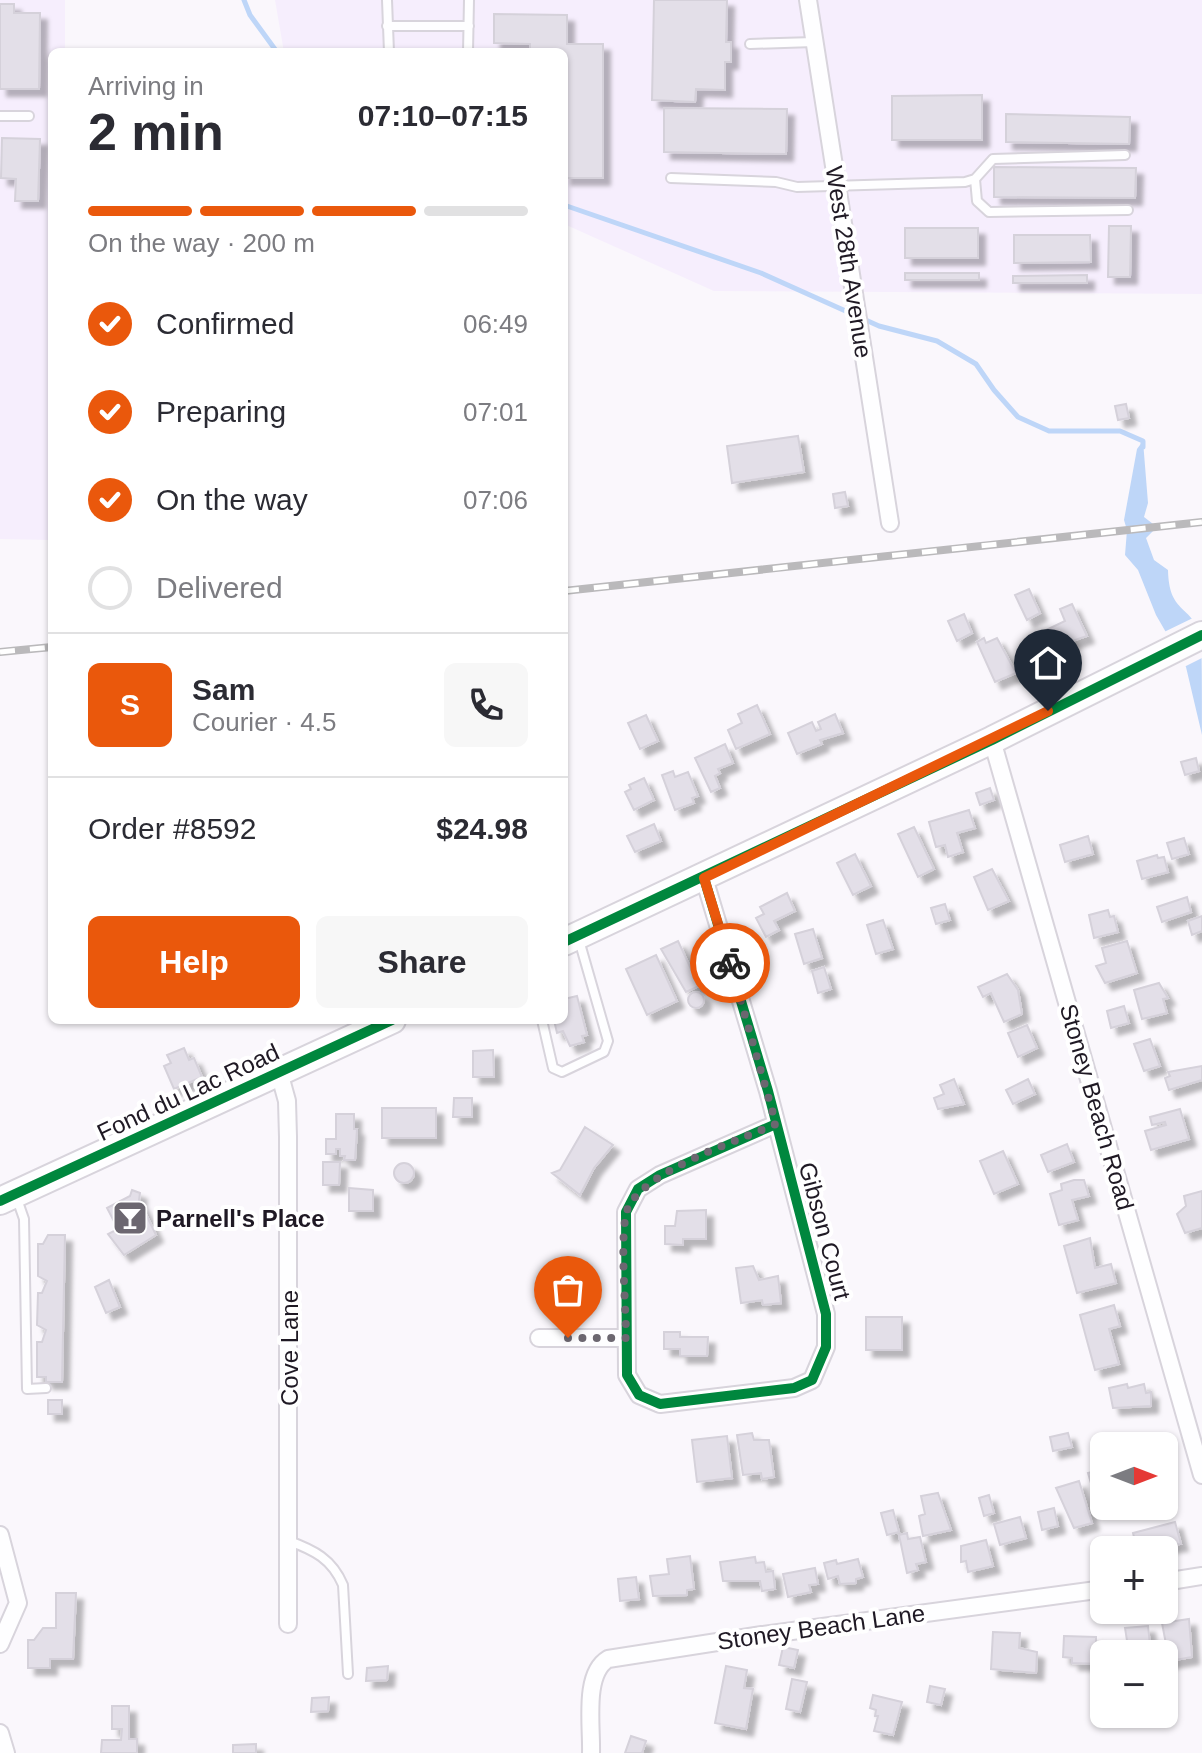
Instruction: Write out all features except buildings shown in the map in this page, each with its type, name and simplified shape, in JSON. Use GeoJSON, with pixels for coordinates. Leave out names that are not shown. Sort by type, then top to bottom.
{"type":"FeatureCollection","features":[{"type":"Feature","properties":{"kind":"main road"},"geometry":{"type":"LineString","coordinates":[[570,939],[992,740],[1202,635]]}},
{"type":"Feature","properties":{"kind":"main road","name":"Fond du Lac Road"},"geometry":{"type":"LineString","coordinates":[[8,1198],[383,1024]]}},
{"type":"Feature","properties":{"kind":"street","name":"West 28th Avenue"},"geometry":{"type":"LineString","coordinates":[[808,0],[890,523]]}},
{"type":"Feature","properties":{"kind":"street","name":"Stoney Beach Road"},"geometry":{"type":"LineString","coordinates":[[992,740],[1202,1475]]}},
{"type":"Feature","properties":{"kind":"street","name":"Gibson Court"},"geometry":{"type":"LineString","coordinates":[[704,878],[776,1124],[826,1314],[826,1347],[812,1380],[794,1388],[660,1404],[639,1395],[627,1375],[626,1212],[638,1189],[660,1175],[776,1124]]}},
{"type":"Feature","properties":{"kind":"street","name":"Cove Lane"},"geometry":{"type":"LineString","coordinates":[[279,1072],[287,1101],[288,1137],[288,1624]]}},
{"type":"Feature","properties":{"kind":"street"},"geometry":{"type":"LineString","coordinates":[[539,1338],[626,1338]]}},
{"type":"Feature","properties":{"kind":"street"},"geometry":{"type":"LineString","coordinates":[[0,1535],[18,1603],[0,1644]]}},
{"type":"Feature","properties":{"kind":"street"},"geometry":{"type":"LineString","coordinates":[[1178,1580],[1202,1576]]}},
{"type":"Feature","properties":{"kind":"street","name":"Stoney Beach Lane"},"geometry":{"type":"LineString","coordinates":[[591,1753],[595,1672],[608,1659],[793,1630],[1090,1591]]}},
{"type":"Feature","properties":{"kind":"street"},"geometry":{"type":"LineString","coordinates":[[0,1733],[6,1753]]}},
{"type":"Feature","properties":{"kind":"lane"},"geometry":{"type":"LineString","coordinates":[[387,0],[389,48]]}},
{"type":"Feature","properties":{"kind":"lane"},"geometry":{"type":"LineString","coordinates":[[468,48],[469,0]]}},
{"type":"Feature","properties":{"kind":"lane"},"geometry":{"type":"LineString","coordinates":[[387,26],[469,26]]}},
{"type":"Feature","properties":{"kind":"lane"},"geometry":{"type":"LineString","coordinates":[[750,44],[815,42]]}},
{"type":"Feature","properties":{"kind":"lane"},"geometry":{"type":"LineString","coordinates":[[0,116],[29,116]]}},
{"type":"Feature","properties":{"kind":"lane"},"geometry":{"type":"LineString","coordinates":[[1125,155],[1003,158],[985,165],[975,179],[977,201],[989,212],[1128,210]]}},
{"type":"Feature","properties":{"kind":"lane"},"geometry":{"type":"LineString","coordinates":[[671,178],[776,182],[797,187],[975,179]]}},
{"type":"Feature","properties":{"kind":"lane"},"geometry":{"type":"LineString","coordinates":[[543,1024],[553,1068],[562,1072],[604,1052],[608,1041],[570,939]]}},
{"type":"Feature","properties":{"kind":"lane"},"geometry":{"type":"LineString","coordinates":[[8,1198],[24,1219],[27,1389],[46,1388]]}},
{"type":"Feature","properties":{"kind":"lane"},"geometry":{"type":"LineString","coordinates":[[288,1541],[312,1549],[337,1572],[343,1585],[348,1674]]}},
{"type":"Feature","properties":{"kind":"shaded area"},"geometry":{"type":"Polygon","coordinates":[[[0,0],[65,0],[65,48],[48,48],[48,540],[0,539],[0,0]]]}},
{"type":"Feature","properties":{"kind":"shaded area"},"geometry":{"type":"Polygon","coordinates":[[[275,0],[1202,0],[1202,294],[714,291],[568,226],[568,48],[283,48],[275,0]]]}},
{"type":"Feature","properties":{"kind":"water"},"geometry":{"type":"Polygon","coordinates":[[[1143,441],[1148,503],[1144,517],[1157,527],[1146,538],[1154,560],[1168,570],[1169,584],[1176,601],[1201,634],[1202,735],[1186,667],[1156,615],[1138,570],[1125,555],[1127,530],[1124,520],[1137,449],[1143,441]]]}},
{"type":"Feature","properties":{"kind":"pier"},"geometry":{"type":"Polygon","coordinates":[[[1195,617],[1202,628],[1202,658],[1182,668],[1162,633],[1195,617]]]}},
{"type":"Feature","properties":{"kind":"waterway"},"geometry":{"type":"LineString","coordinates":[[244,0],[250,15],[274,48]]}},
{"type":"Feature","properties":{"kind":"waterway"},"geometry":{"type":"LineString","coordinates":[[568,206],[761,273],[879,326],[937,341],[976,364],[1018,417],[1049,431],[1120,431],[1143,441],[1143,447]]}},
{"type":"Feature","properties":{"kind":"railway"},"geometry":{"type":"LineString","coordinates":[[568,591],[1202,522]]}},
{"type":"Feature","properties":{"kind":"railway"},"geometry":{"type":"LineString","coordinates":[[0,652],[48,647]]}},
{"type":"Feature","properties":{"kind":"cycle path"},"geometry":{"type":"LineString","coordinates":[[568,940],[992,740],[1202,635]]}},
{"type":"Feature","properties":{"kind":"cycle path"},"geometry":{"type":"LineString","coordinates":[[704,878],[768,1091],[826,1314],[826,1347],[812,1380],[794,1388],[660,1404],[639,1395],[627,1375],[626,1212],[638,1189],[660,1175],[776,1124]]}},
{"type":"Feature","properties":{"kind":"cycle path"},"geometry":{"type":"LineString","coordinates":[[0,1201],[383,1024]]}},
{"type":"Feature","properties":{"kind":"way so far"},"geometry":{"type":"LineString","coordinates":[[568,1338],[626,1338],[626,1212],[638,1189],[660,1175],[776,1124],[730,963]]}},
{"type":"Feature","properties":{"kind":"place","name":"Parnell's Place"},"geometry":{"type":"Point","coordinates":[130,1218]}},
{"type":"Feature","properties":{"kind":"route"},"geometry":{"type":"LineString","coordinates":[[730,963],[704,878],[1048,711]]}}]}
